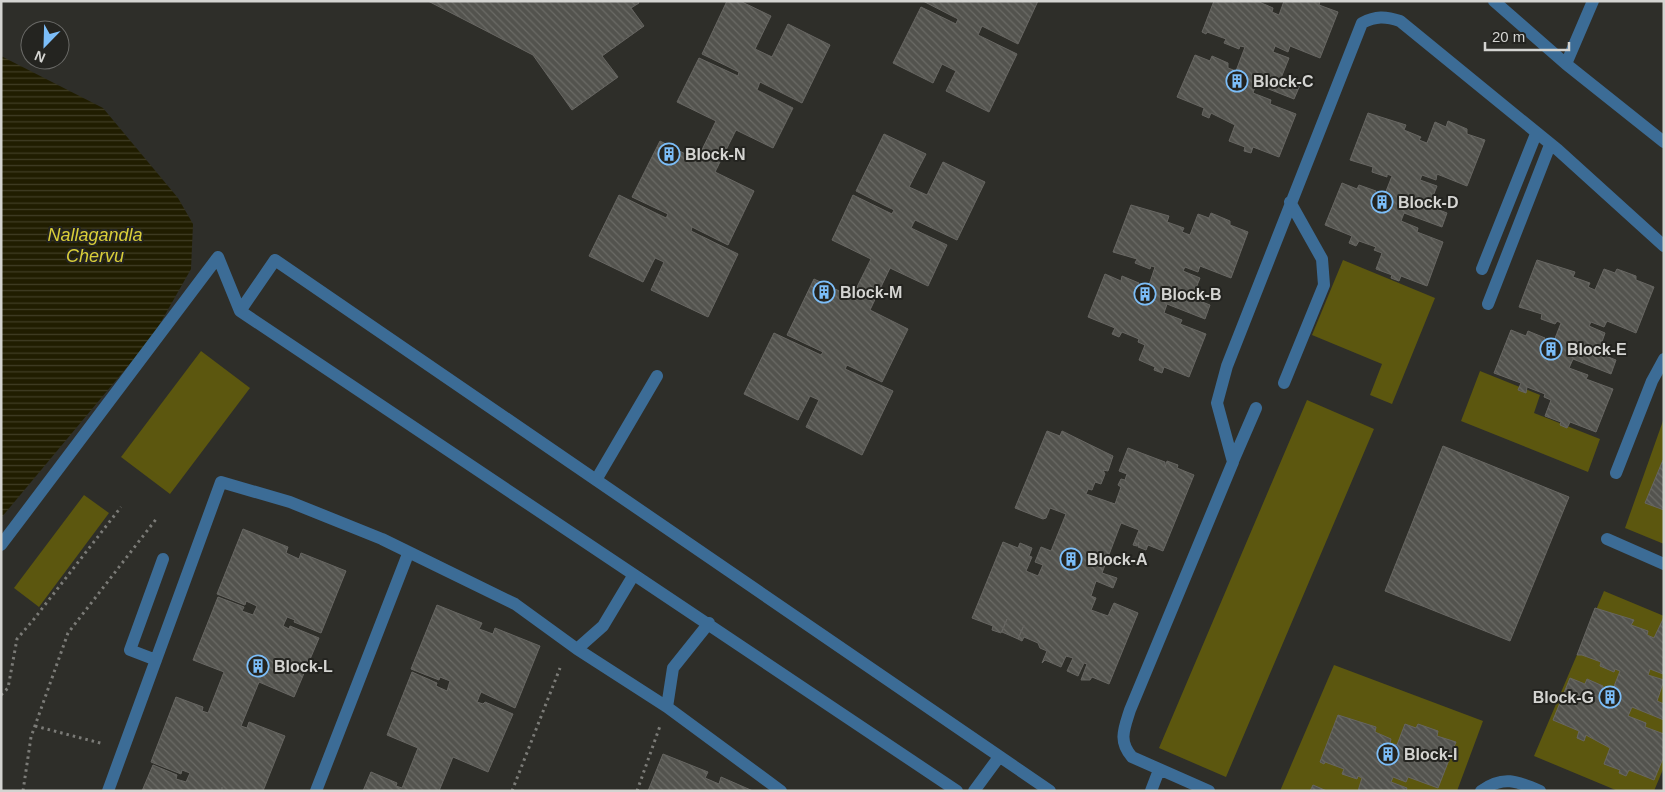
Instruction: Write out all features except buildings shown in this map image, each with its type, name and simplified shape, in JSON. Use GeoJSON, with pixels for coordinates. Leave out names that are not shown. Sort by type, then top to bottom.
{"type":"FeatureCollection","features":[{"type":"Feature","properties":{"kind":"street"},"geometry":{"type":"LineString","coordinates":[[1494,1],[1566,64],[1664,142]]}},
{"type":"Feature","properties":{"kind":"street"},"geometry":{"type":"LineString","coordinates":[[1566,64],[1593,1]]}},
{"type":"Feature","properties":{"kind":"street"},"geometry":{"type":"LineString","coordinates":[[1233,462],[1217,403],[1220,389],[1290,202],[1362,23],[1372,18],[1386,16],[1400,21],[1550,145],[1664,246]]}},
{"type":"Feature","properties":{"kind":"street"},"geometry":{"type":"LineString","coordinates":[[1482,269],[1536,134]]}},
{"type":"Feature","properties":{"kind":"street"},"geometry":{"type":"LineString","coordinates":[[1488,304],[1550,145]]}},
{"type":"Feature","properties":{"kind":"street"},"geometry":{"type":"LineString","coordinates":[[1284,383],[1324,285],[1322,259],[1290,202]]}},
{"type":"Feature","properties":{"kind":"street"},"geometry":{"type":"LineString","coordinates":[[1,545],[218,257],[240,311],[633,576],[709,623],[957,791]]}},
{"type":"Feature","properties":{"kind":"street"},"geometry":{"type":"LineString","coordinates":[[240,311],[275,260],[1050,791]]}},
{"type":"Feature","properties":{"kind":"street"},"geometry":{"type":"LineString","coordinates":[[1616,473],[1652,381],[1664,359]]}},
{"type":"Feature","properties":{"kind":"street"},"geometry":{"type":"LineString","coordinates":[[596,480],[657,376]]}},
{"type":"Feature","properties":{"kind":"street"},"geometry":{"type":"LineString","coordinates":[[1209,791],[1132,757],[1124,749],[1122,739],[1130,710],[1256,408]]}},
{"type":"Feature","properties":{"kind":"street"},"geometry":{"type":"LineString","coordinates":[[108,791],[221,482],[290,502],[382,539],[408,554],[514,604],[577,650],[667,707],[781,791]]}},
{"type":"Feature","properties":{"kind":"street"},"geometry":{"type":"LineString","coordinates":[[1607,539],[1664,564]]}},
{"type":"Feature","properties":{"kind":"street"},"geometry":{"type":"LineString","coordinates":[[316,791],[408,554]]}},
{"type":"Feature","properties":{"kind":"street"},"geometry":{"type":"LineString","coordinates":[[156,660],[130,650],[163,559]]}},
{"type":"Feature","properties":{"kind":"street"},"geometry":{"type":"LineString","coordinates":[[577,650],[603,626],[633,576]]}},
{"type":"Feature","properties":{"kind":"street"},"geometry":{"type":"LineString","coordinates":[[667,707],[673,668],[709,623]]}},
{"type":"Feature","properties":{"kind":"street"},"geometry":{"type":"LineString","coordinates":[[974,791],[999,756]]}},
{"type":"Feature","properties":{"kind":"street"},"geometry":{"type":"LineString","coordinates":[[1151,791],[1159,770]]}},
{"type":"Feature","properties":{"kind":"street"},"geometry":{"type":"LineString","coordinates":[[1481,791],[1492,783],[1507,780],[1540,791]]}},
{"type":"Feature","properties":{"kind":"path"},"geometry":{"type":"LineString","coordinates":[[1,695],[8,688],[17,638],[34,619],[121,507]]}},
{"type":"Feature","properties":{"kind":"path"},"geometry":{"type":"LineString","coordinates":[[23,791],[31,737],[68,633],[157,518]]}},
{"type":"Feature","properties":{"kind":"path"},"geometry":{"type":"LineString","coordinates":[[512,791],[560,668]]}},
{"type":"Feature","properties":{"kind":"path"},"geometry":{"type":"LineString","coordinates":[[637,791],[667,707]]}},
{"type":"Feature","properties":{"kind":"path"},"geometry":{"type":"LineString","coordinates":[[35,726],[124,749]]}},
{"type":"Feature","properties":{"kind":"shaded area"},"geometry":{"type":"Polygon","coordinates":[[[1343,260],[1435,298],[1392,404],[1370,395],[1382,364],[1312,335],[1343,260]]]}},
{"type":"Feature","properties":{"kind":"shaded area"},"geometry":{"type":"Polygon","coordinates":[[[201,351],[250,388],[170,494],[121,457],[201,351]]]}},
{"type":"Feature","properties":{"kind":"shaded area"},"geometry":{"type":"Polygon","coordinates":[[[1480,371],[1540,395],[1534,413],[1600,439],[1588,472],[1461,421],[1480,371]]]}},
{"type":"Feature","properties":{"kind":"shaded area"},"geometry":{"type":"Polygon","coordinates":[[[1307,400],[1374,429],[1226,777],[1159,748],[1307,400]]]}},
{"type":"Feature","properties":{"kind":"shaded area"},"geometry":{"type":"Polygon","coordinates":[[[1664,418],[1664,544],[1625,528],[1664,418]]]}},
{"type":"Feature","properties":{"kind":"shaded area"},"geometry":{"type":"Polygon","coordinates":[[[84,495],[109,513],[39,607],[14,588],[84,495]]]}},
{"type":"Feature","properties":{"kind":"shaded area","name":"Block-G"},"geometry":{"type":"Polygon","coordinates":[[[1604,591],[1664,616],[1664,767],[1654,791],[1618,791],[1534,756],[1604,591]]]}},
{"type":"Feature","properties":{"kind":"shaded area"},"geometry":{"type":"Polygon","coordinates":[[[1334,665],[1483,721],[1457,791],[1280,791],[1334,665]]]}},
{"type":"Feature","properties":{"kind":"water","name":"Nallagandla Chervu"},"geometry":{"type":"Polygon","coordinates":[[[1,56],[20,66],[20,70],[28,70],[103,108],[178,198],[193,224],[191,269],[153,336],[1,518],[1,56]]]}},
{"type":"Feature","properties":{"kind":"place","name":"Block-C"},"geometry":{"type":"Point","coordinates":[1237,81]}},
{"type":"Feature","properties":{"kind":"place","name":"Block-N"},"geometry":{"type":"Point","coordinates":[669,154]}},
{"type":"Feature","properties":{"kind":"place","name":"Block-D"},"geometry":{"type":"Point","coordinates":[1382,202]}},
{"type":"Feature","properties":{"kind":"place","name":"Block-M"},"geometry":{"type":"Point","coordinates":[824,292]}},
{"type":"Feature","properties":{"kind":"place","name":"Block-B"},"geometry":{"type":"Point","coordinates":[1145,294]}},
{"type":"Feature","properties":{"kind":"place","name":"Block-E"},"geometry":{"type":"Point","coordinates":[1551,349]}},
{"type":"Feature","properties":{"kind":"place","name":"Block-A"},"geometry":{"type":"Point","coordinates":[1071,559]}},
{"type":"Feature","properties":{"kind":"place","name":"Block-L"},"geometry":{"type":"Point","coordinates":[258,666]}},
{"type":"Feature","properties":{"kind":"place","name":"Block-G"},"geometry":{"type":"Point","coordinates":[1610,697]}},
{"type":"Feature","properties":{"kind":"place","name":"Block-I"},"geometry":{"type":"Point","coordinates":[1388,754]}}]}
